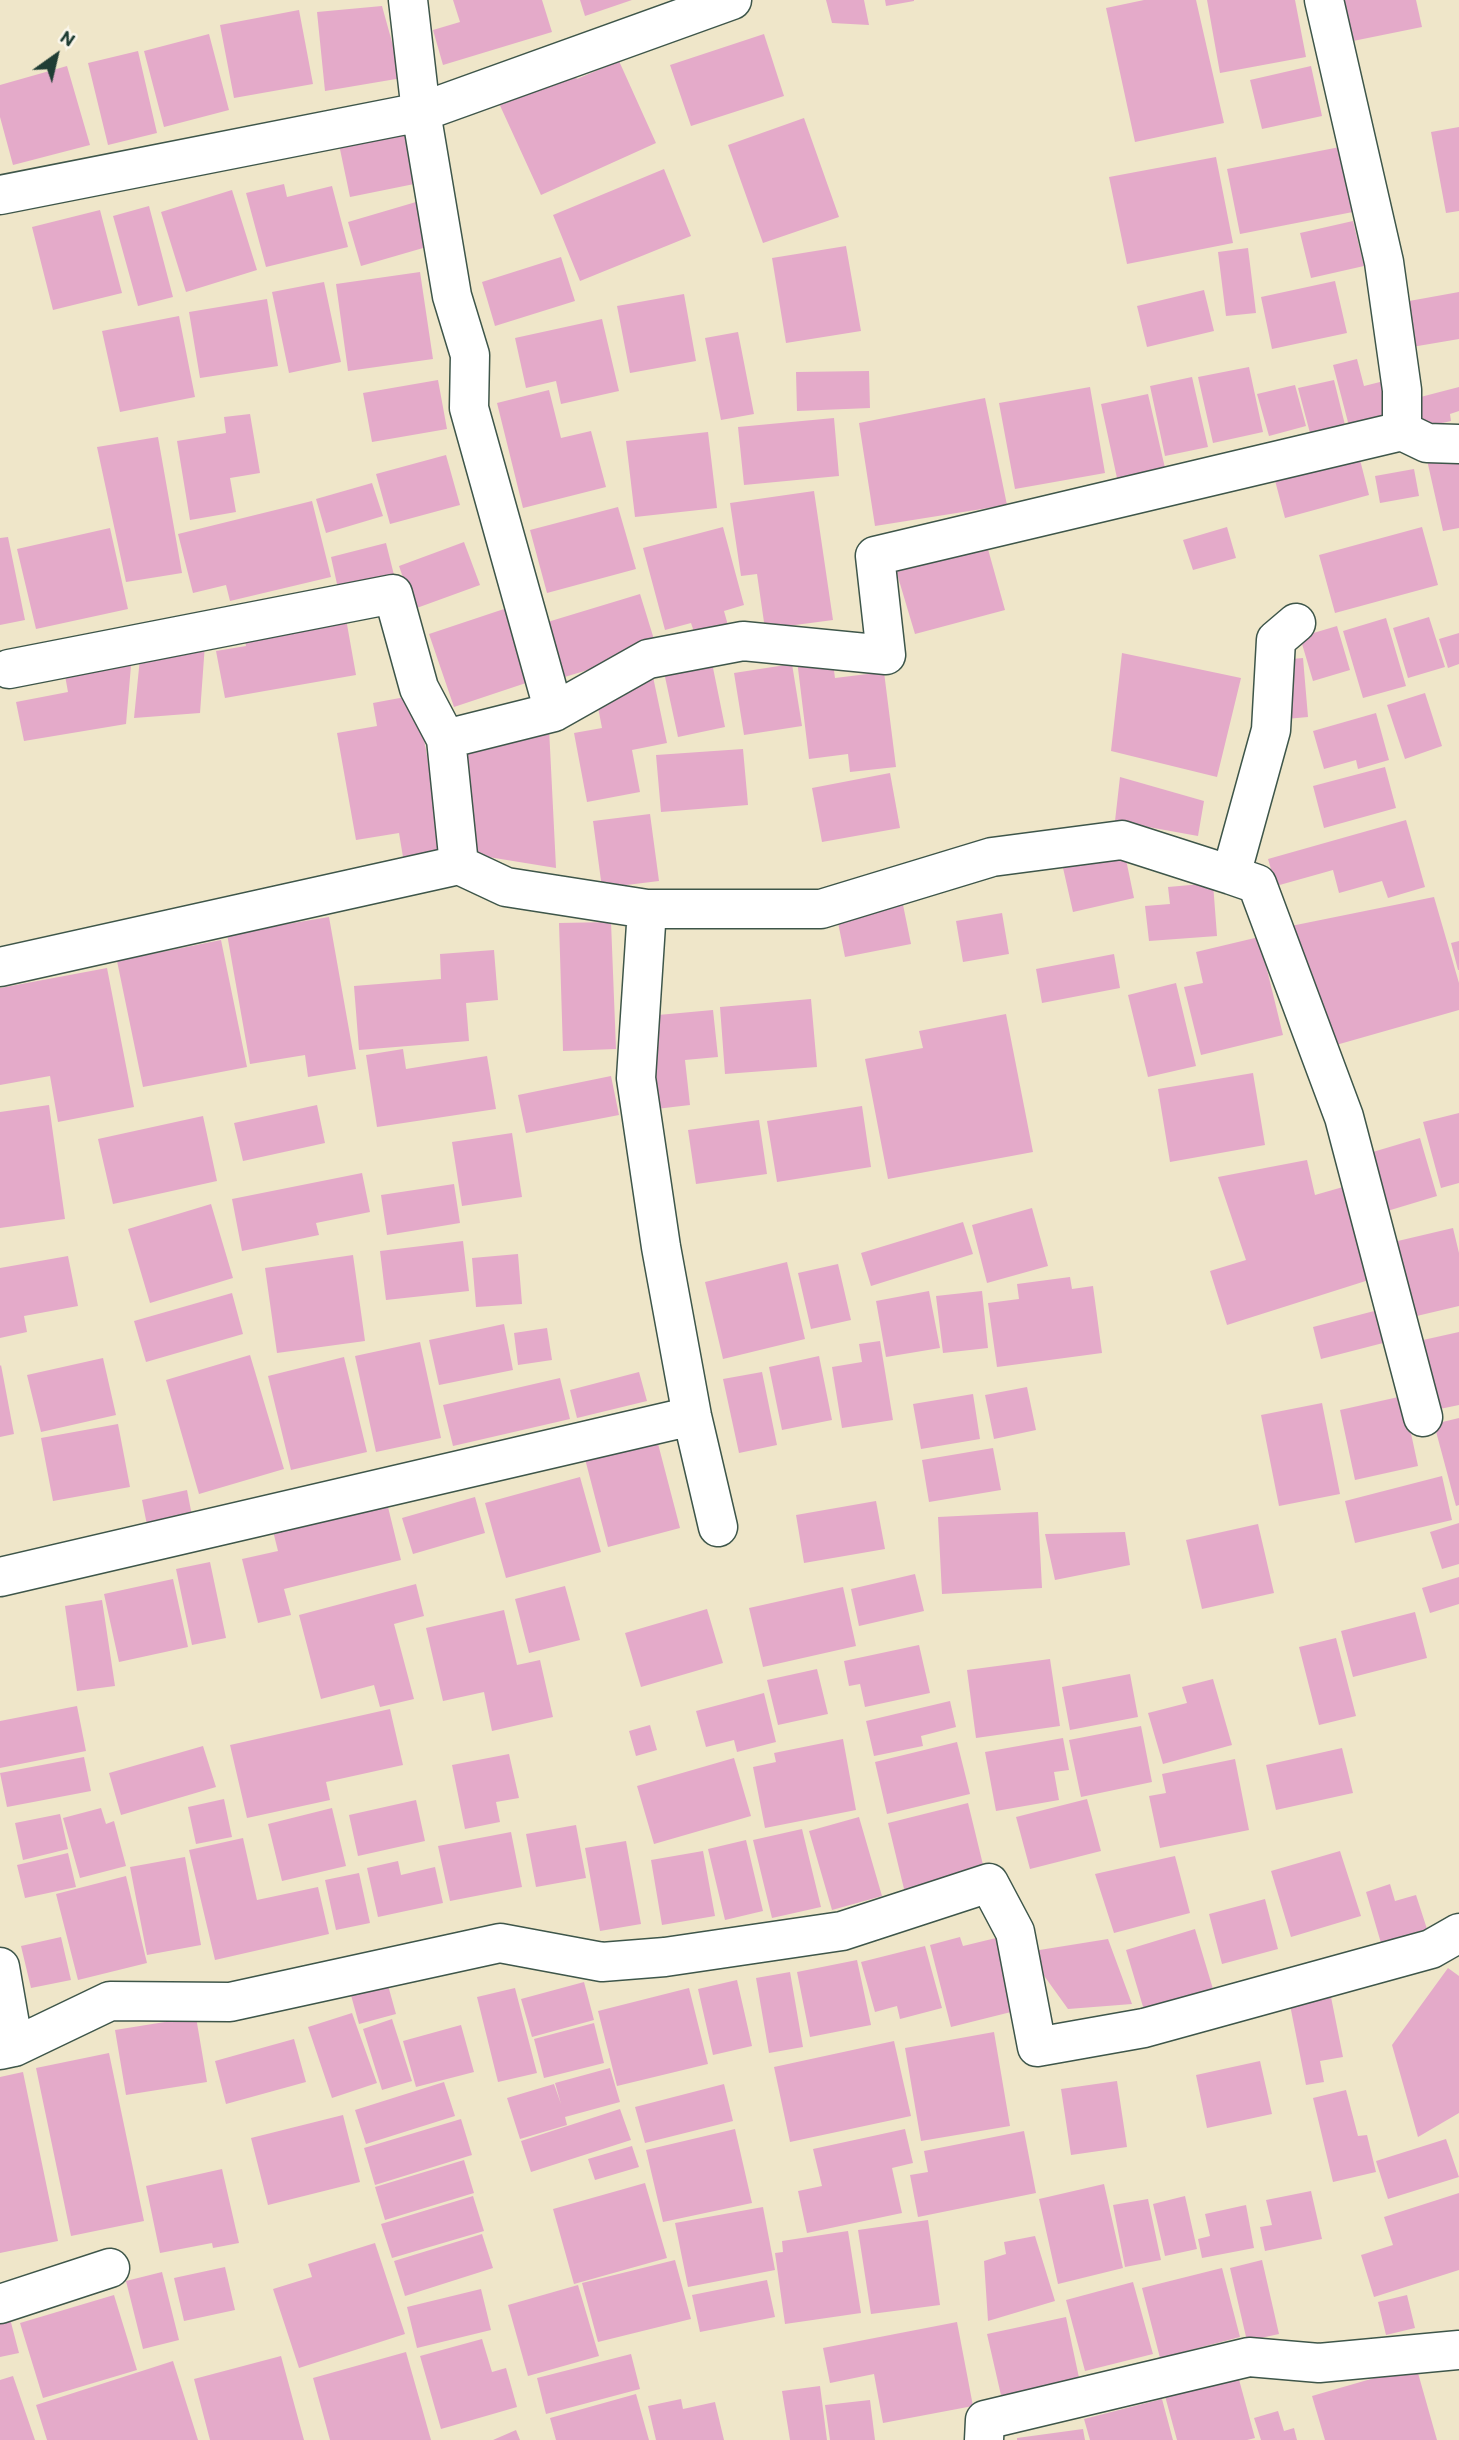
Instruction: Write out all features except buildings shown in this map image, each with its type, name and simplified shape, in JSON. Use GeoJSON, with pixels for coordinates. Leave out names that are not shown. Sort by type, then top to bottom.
{"type":"FeatureCollection","features":[{"type":"Feature","properties":{"kind":"street"},"geometry":{"type":"LineString","coordinates":[[408,0],[421,112],[452,296],[470,355],[469,408],[554,712]]}},
{"type":"Feature","properties":{"kind":"street"},"geometry":{"type":"LineString","coordinates":[[0,195],[421,112],[732,0]]}},
{"type":"Feature","properties":{"kind":"street"},"geometry":{"type":"LineString","coordinates":[[1324,0],[1384,262],[1402,390],[1402,431]]}},
{"type":"Feature","properties":{"kind":"street"},"geometry":{"type":"LineString","coordinates":[[446,739],[554,712],[648,659],[743,641],[886,654],[875,556],[1402,431],[1427,443],[1459,444]]}},
{"type":"Feature","properties":{"kind":"street"},"geometry":{"type":"LineString","coordinates":[[9,669],[393,594],[419,688],[446,739],[458,865]]}},
{"type":"Feature","properties":{"kind":"street"},"geometry":{"type":"LineString","coordinates":[[1231,875],[1271,730],[1276,640],[1296,623]]}},
{"type":"Feature","properties":{"kind":"street"},"geometry":{"type":"LineString","coordinates":[[0,967],[458,865],[506,887],[647,909],[821,909],[992,857],[1122,841],[1231,875],[1257,884],[1344,1118],[1423,1417]]}},
{"type":"Feature","properties":{"kind":"street"},"geometry":{"type":"LineString","coordinates":[[647,909],[636,1078],[661,1247],[692,1416],[718,1527]]}},
{"type":"Feature","properties":{"kind":"street"},"geometry":{"type":"LineString","coordinates":[[0,1577],[692,1416]]}},
{"type":"Feature","properties":{"kind":"street"},"geometry":{"type":"LineString","coordinates":[[0,1967],[7,2048],[110,2001],[230,2002],[500,1943],[603,1962],[665,1956],[842,1931],[989,1883],[1015,1932],[1037,2047],[1144,2028],[1432,1949],[1459,1933]]}},
{"type":"Feature","properties":{"kind":"street"},"geometry":{"type":"LineString","coordinates":[[0,2304],[110,2268]]}},
{"type":"Feature","properties":{"kind":"street"},"geometry":{"type":"LineString","coordinates":[[984,2440],[985,2420],[1250,2357],[1320,2363],[1459,2350]]}}]}
